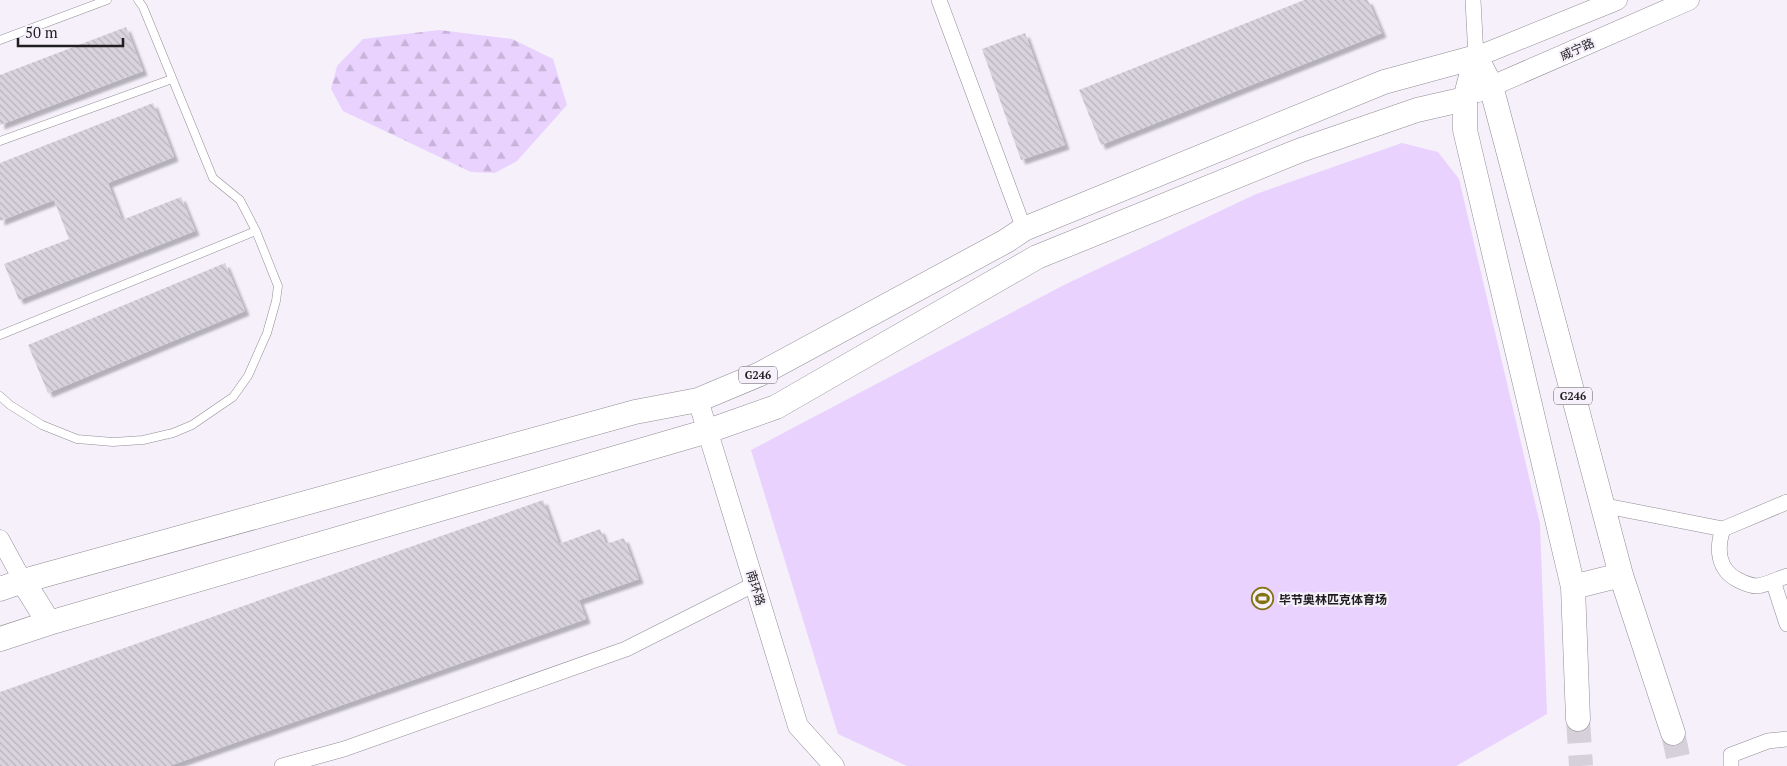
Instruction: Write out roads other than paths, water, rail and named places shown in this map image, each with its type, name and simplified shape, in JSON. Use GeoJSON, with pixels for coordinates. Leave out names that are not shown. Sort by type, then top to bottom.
{"type":"FeatureCollection","features":[{"type":"Feature","properties":{"kind":"highway","name":"G246"},"geometry":{"type":"LineString","coordinates":[[0,589],[23,581],[635,412],[698,400],[760,374],[1006,241],[1024,229],[1384,82],[1476,57],[1491,86],[1601,505],[1621,575],[1673,733]]}},
{"type":"Feature","properties":{"kind":"highway"},"geometry":{"type":"LineString","coordinates":[[1476,57],[1465,99],[1465,130],[1573,587],[1578,719]]}},
{"type":"Feature","properties":{"kind":"highway"},"geometry":{"type":"LineString","coordinates":[[0,639],[49,623],[708,431],[776,407],[1037,257],[1301,150],[1417,110],[1465,99]]}},
{"type":"Feature","properties":{"kind":"highway"},"geometry":{"type":"LineString","coordinates":[[1573,587],[1621,575]]}},
{"type":"Feature","properties":{"kind":"highway"},"geometry":{"type":"LineString","coordinates":[[23,581],[49,623]]}},
{"type":"Feature","properties":{"kind":"main road"},"geometry":{"type":"LineString","coordinates":[[1476,57],[1617,0]]}},
{"type":"Feature","properties":{"kind":"main road","name":"威宁路"},"geometry":{"type":"LineString","coordinates":[[1465,99],[1689,0]]}},
{"type":"Feature","properties":{"kind":"main road","name":"南环路"},"geometry":{"type":"LineString","coordinates":[[698,400],[798,726],[834,766]]}},
{"type":"Feature","properties":{"kind":"street"},"geometry":{"type":"LineString","coordinates":[[939,0],[1024,229]]}},
{"type":"Feature","properties":{"kind":"street"},"geometry":{"type":"LineString","coordinates":[[1473,0],[1476,57]]}},
{"type":"Feature","properties":{"kind":"street"},"geometry":{"type":"LineString","coordinates":[[1601,505],[1723,529],[1787,502]]}},
{"type":"Feature","properties":{"kind":"street"},"geometry":{"type":"LineString","coordinates":[[1723,529],[1718,542],[1719,555],[1724,567],[1733,577],[1744,583],[1757,586],[1780,578],[1787,624]]}},
{"type":"Feature","properties":{"kind":"street"},"geometry":{"type":"LineString","coordinates":[[0,539],[23,581]]}},
{"type":"Feature","properties":{"kind":"street"},"geometry":{"type":"LineString","coordinates":[[282,766],[344,749],[626,649],[755,584]]}},
{"type":"Feature","properties":{"kind":"street"},"geometry":{"type":"LineString","coordinates":[[1731,766],[1732,755],[1768,740],[1787,739]]}},
{"type":"Feature","properties":{"kind":"lane"},"geometry":{"type":"LineString","coordinates":[[0,40],[107,0]]}},
{"type":"Feature","properties":{"kind":"lane"},"geometry":{"type":"LineString","coordinates":[[0,396],[10,405],[42,425],[77,439],[113,442],[143,440],[173,433],[192,425],[233,397],[248,376],[267,333],[278,286],[256,231],[240,200],[213,178],[143,7],[138,0]]}},
{"type":"Feature","properties":{"kind":"lane"},"geometry":{"type":"LineString","coordinates":[[0,142],[172,79]]}},
{"type":"Feature","properties":{"kind":"lane"},"geometry":{"type":"LineString","coordinates":[[0,335],[256,231]]}},
{"type":"Feature","properties":{"kind":"tunnel"},"geometry":{"type":"LineString","coordinates":[[1578,719],[1581,766]]}},
{"type":"Feature","properties":{"kind":"tunnel"},"geometry":{"type":"LineString","coordinates":[[1673,733],[1680,766]]}},
{"type":"Feature","properties":{"kind":"place","name":"毕节奥林匹克体育场"},"geometry":{"type":"Point","coordinates":[1263,599]}}]}
